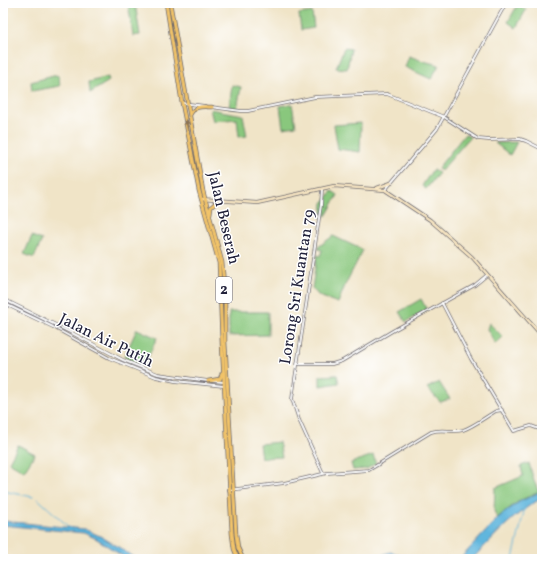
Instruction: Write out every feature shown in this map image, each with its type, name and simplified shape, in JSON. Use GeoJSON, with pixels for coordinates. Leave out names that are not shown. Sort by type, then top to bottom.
{"type":"FeatureCollection","features":[{"type":"Feature","properties":{"kind":"highway","name":"Jalan Beserah"},"geometry":{"type":"LineString","coordinates":[[166,3],[182,103],[201,199],[219,263],[223,368],[226,384],[237,541],[238,548],[243,559]]}},
{"type":"Feature","properties":{"kind":"highway","name":"Jalan Beserah"},"geometry":{"type":"LineString","coordinates":[[170,3],[205,200],[221,258],[223,272],[229,490],[233,541],[238,559]]}},
{"type":"Feature","properties":{"kind":"highway"},"geometry":{"type":"LineString","coordinates":[[190,116],[193,110],[197,107],[212,107]]}},
{"type":"Feature","properties":{"kind":"highway"},"geometry":{"type":"LineString","coordinates":[[210,216],[211,207],[218,201]]}},
{"type":"Feature","properties":{"kind":"highway"},"geometry":{"type":"LineString","coordinates":[[208,381],[220,378],[222,376],[223,368]]}},
{"type":"Feature","properties":{"kind":"main road"},"geometry":{"type":"LineString","coordinates":[[374,189],[391,183]]}},
{"type":"Feature","properties":{"kind":"main road"},"geometry":{"type":"LineString","coordinates":[[201,199],[260,202],[334,186],[386,190],[430,220],[472,257],[542,336]]}},
{"type":"Feature","properties":{"kind":"street"},"geometry":{"type":"LineString","coordinates":[[386,190],[433,134],[444,117],[506,3]]}},
{"type":"Feature","properties":{"kind":"street"},"geometry":{"type":"LineString","coordinates":[[182,103],[248,111],[315,97],[387,94],[444,117],[478,139],[520,139],[542,149]]}},
{"type":"Feature","properties":{"kind":"street","name":"Lorong Sri Kuantan 79"},"geometry":{"type":"LineString","coordinates":[[322,189],[322,205],[292,399],[296,413],[323,474]]}},
{"type":"Feature","properties":{"kind":"street"},"geometry":{"type":"LineString","coordinates":[[297,364],[332,364],[342,361],[475,285],[488,274]]}},
{"type":"Feature","properties":{"kind":"street","name":"Jalan Air Putih"},"geometry":{"type":"LineString","coordinates":[[3,299],[123,360],[158,374],[226,384]]}},
{"type":"Feature","properties":{"kind":"street","name":"Jalan Air Putih"},"geometry":{"type":"LineString","coordinates":[[3,303],[53,327],[114,361],[156,377],[181,381],[226,384]]}},
{"type":"Feature","properties":{"kind":"street"},"geometry":{"type":"LineString","coordinates":[[442,303],[471,360],[514,431],[531,426],[542,430]]}},
{"type":"Feature","properties":{"kind":"street"},"geometry":{"type":"LineString","coordinates":[[229,490],[284,483],[323,474],[369,470],[432,432],[440,430],[464,429],[496,411],[502,410]]}},
{"type":"Feature","properties":{"kind":"green space"},"geometry":{"type":"Polygon","coordinates":[[[128,3],[135,3],[140,35],[133,36],[128,3]]]}},
{"type":"Feature","properties":{"kind":"green space"},"geometry":{"type":"Polygon","coordinates":[[[518,4],[526,10],[516,28],[508,22],[518,4]]]}},
{"type":"Feature","properties":{"kind":"green space"},"geometry":{"type":"Polygon","coordinates":[[[312,12],[314,28],[301,30],[299,14],[312,12]]]}},
{"type":"Feature","properties":{"kind":"green space"},"geometry":{"type":"Polygon","coordinates":[[[344,48],[351,49],[347,69],[336,68],[344,48]]]}},
{"type":"Feature","properties":{"kind":"green space"},"geometry":{"type":"Polygon","coordinates":[[[409,56],[439,65],[431,79],[405,67],[409,56]]]}},
{"type":"Feature","properties":{"kind":"green space"},"geometry":{"type":"Polygon","coordinates":[[[57,75],[59,77],[60,86],[32,91],[31,82],[57,75]]]}},
{"type":"Feature","properties":{"kind":"green space"},"geometry":{"type":"Polygon","coordinates":[[[108,77],[109,81],[90,93],[89,82],[108,77]]]}},
{"type":"Feature","properties":{"kind":"green space"},"geometry":{"type":"Polygon","coordinates":[[[232,85],[241,87],[237,109],[229,108],[232,85]]]}},
{"type":"Feature","properties":{"kind":"green space"},"geometry":{"type":"Polygon","coordinates":[[[292,104],[296,126],[283,128],[280,106],[292,104]]]}},
{"type":"Feature","properties":{"kind":"green space"},"geometry":{"type":"Polygon","coordinates":[[[210,109],[243,115],[247,136],[239,137],[237,119],[213,121],[210,109]]]}},
{"type":"Feature","properties":{"kind":"green space"},"geometry":{"type":"Polygon","coordinates":[[[361,123],[360,152],[338,149],[334,125],[361,123]]]}},
{"type":"Feature","properties":{"kind":"green space"},"geometry":{"type":"Polygon","coordinates":[[[465,134],[470,137],[441,171],[438,168],[465,134]]]}},
{"type":"Feature","properties":{"kind":"green space"},"geometry":{"type":"Polygon","coordinates":[[[517,142],[510,155],[495,143],[517,142]]]}},
{"type":"Feature","properties":{"kind":"green space"},"geometry":{"type":"Polygon","coordinates":[[[433,169],[439,173],[426,189],[422,186],[433,169]]]}},
{"type":"Feature","properties":{"kind":"green space"},"geometry":{"type":"Polygon","coordinates":[[[332,191],[338,195],[326,216],[322,214],[323,203],[332,191]]]}},
{"type":"Feature","properties":{"kind":"green space"},"geometry":{"type":"Polygon","coordinates":[[[32,236],[42,240],[34,258],[24,254],[32,236]]]}},
{"type":"Feature","properties":{"kind":"green space"},"geometry":{"type":"Polygon","coordinates":[[[333,236],[363,250],[346,283],[338,303],[319,296],[312,288],[317,255],[320,256],[322,250],[318,249],[318,247],[333,236]]]}},
{"type":"Feature","properties":{"kind":"green space"},"geometry":{"type":"Polygon","coordinates":[[[421,299],[427,310],[406,322],[399,312],[421,299]]]}},
{"type":"Feature","properties":{"kind":"green space"},"geometry":{"type":"Polygon","coordinates":[[[229,312],[268,312],[268,335],[229,336],[229,312]]]}},
{"type":"Feature","properties":{"kind":"green space"},"geometry":{"type":"Polygon","coordinates":[[[489,323],[503,337],[495,344],[487,329],[489,323]]]}},
{"type":"Feature","properties":{"kind":"green space"},"geometry":{"type":"Polygon","coordinates":[[[137,329],[157,338],[144,366],[124,357],[137,329]]]}},
{"type":"Feature","properties":{"kind":"green space"},"geometry":{"type":"Polygon","coordinates":[[[337,375],[339,383],[320,386],[320,376],[337,375]]]}},
{"type":"Feature","properties":{"kind":"green space"},"geometry":{"type":"Polygon","coordinates":[[[439,382],[450,399],[440,402],[427,388],[439,382]]]}},
{"type":"Feature","properties":{"kind":"green space"},"geometry":{"type":"Polygon","coordinates":[[[279,442],[282,457],[261,458],[259,444],[279,442]]]}},
{"type":"Feature","properties":{"kind":"green space"},"geometry":{"type":"Polygon","coordinates":[[[18,445],[35,454],[24,471],[9,462],[18,445]]]}},
{"type":"Feature","properties":{"kind":"green space"},"geometry":{"type":"Polygon","coordinates":[[[373,455],[376,463],[367,469],[353,470],[351,463],[373,455]]]}},
{"type":"Feature","properties":{"kind":"green space"},"geometry":{"type":"Polygon","coordinates":[[[529,463],[539,492],[519,501],[497,518],[494,511],[495,488],[523,476],[521,466],[529,463]]]}},
{"type":"Feature","properties":{"kind":"water"},"geometry":{"type":"Polygon","coordinates":[[[542,491],[542,498],[513,518],[472,559],[460,559],[499,517],[519,502],[542,491]]]}},
{"type":"Feature","properties":{"kind":"water"},"geometry":{"type":"Polygon","coordinates":[[[3,521],[84,529],[100,536],[136,559],[127,559],[97,539],[84,533],[3,525],[3,521]]]}},
{"type":"Feature","properties":{"kind":"water"},"geometry":{"type":"Polygon","coordinates":[[[390,552],[420,559],[372,559],[390,552]]]}},
{"type":"Feature","properties":{"kind":"waterway"},"geometry":{"type":"LineString","coordinates":[[3,491],[33,497]]}},
{"type":"Feature","properties":{"kind":"waterway"},"geometry":{"type":"LineString","coordinates":[[38,499],[70,528]]}},
{"type":"Feature","properties":{"kind":"waterway"},"geometry":{"type":"LineString","coordinates":[[513,559],[525,507]]}}]}
